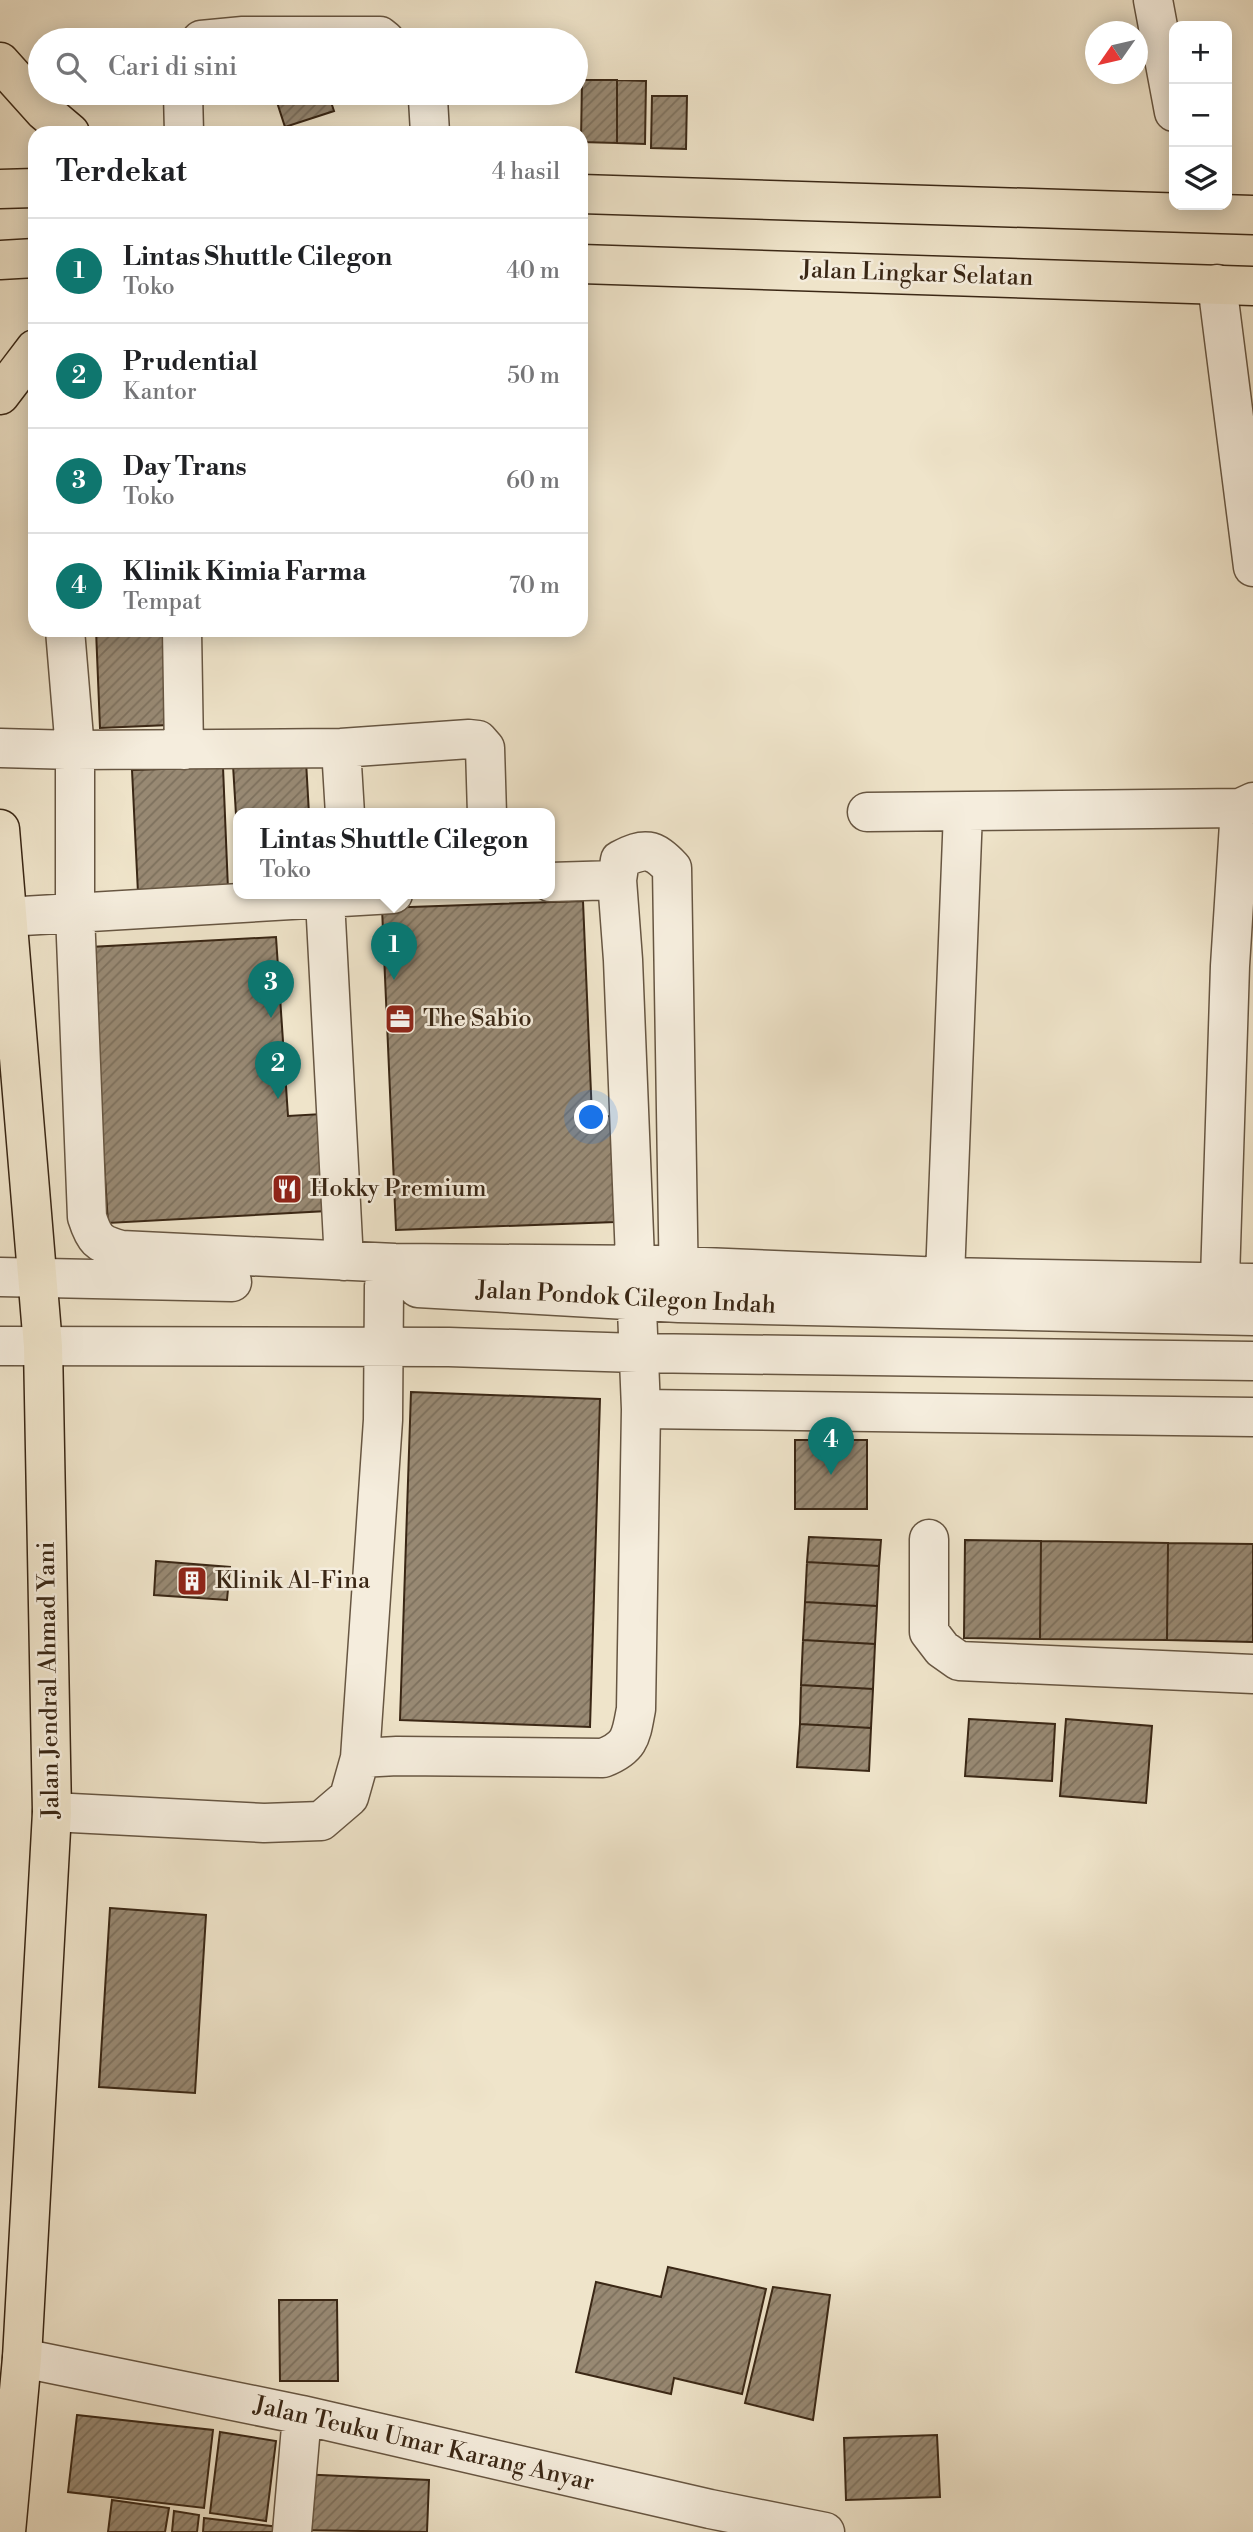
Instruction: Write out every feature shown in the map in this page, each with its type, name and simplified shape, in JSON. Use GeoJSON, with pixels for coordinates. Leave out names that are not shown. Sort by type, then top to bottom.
{"type":"FeatureCollection","features":[{"type":"Feature","properties":{"kind":"highway"},"geometry":{"type":"LineString","coordinates":[[0,62],[28,93]]}},
{"type":"Feature","properties":{"kind":"highway"},"geometry":{"type":"LineString","coordinates":[[39,105],[62,126]]}},
{"type":"Feature","properties":{"kind":"highway"},"geometry":{"type":"LineString","coordinates":[[0,189],[28,188]]}},
{"type":"Feature","properties":{"kind":"highway"},"geometry":{"type":"LineString","coordinates":[[588,194],[1169,209]]}},
{"type":"Feature","properties":{"kind":"highway"},"geometry":{"type":"LineString","coordinates":[[1200,210],[1253,215]]}},
{"type":"Feature","properties":{"kind":"highway"},"geometry":{"type":"LineString","coordinates":[[0,260],[28,258]]}},
{"type":"Feature","properties":{"kind":"highway","name":"Jalan Lingkar Selatan"},"geometry":{"type":"LineString","coordinates":[[588,264],[1235,285]]}},
{"type":"Feature","properties":{"kind":"highway"},"geometry":{"type":"LineString","coordinates":[[0,395],[28,358]]}},
{"type":"Feature","properties":{"kind":"highway","name":"Jalan Jendral Ahmad Yani"},"geometry":{"type":"LineString","coordinates":[[0,829],[43,1346],[52,1812],[22,2358],[6,2532]]}},
{"type":"Feature","properties":{"kind":"street"},"geometry":{"type":"LineString","coordinates":[[1153,0],[1169,85]]}},
{"type":"Feature","properties":{"kind":"street"},"geometry":{"type":"LineString","coordinates":[[183,105],[184,126]]}},
{"type":"Feature","properties":{"kind":"street"},"geometry":{"type":"LineString","coordinates":[[428,105],[430,126]]}},
{"type":"Feature","properties":{"kind":"street"},"geometry":{"type":"LineString","coordinates":[[1235,285],[1253,567]]}},
{"type":"Feature","properties":{"kind":"street"},"geometry":{"type":"LineString","coordinates":[[66,637],[75,751],[75,913],[87,1217],[93,1236],[107,1247],[121,1250],[344,1261],[637,1283]]}},
{"type":"Feature","properties":{"kind":"street"},"geometry":{"type":"LineString","coordinates":[[182,637],[184,750]]}},
{"type":"Feature","properties":{"kind":"street"},"geometry":{"type":"LineString","coordinates":[[0,748],[75,751],[341,748],[456,738],[478,740],[485,748],[487,808]]}},
{"type":"Feature","properties":{"kind":"street"},"geometry":{"type":"LineString","coordinates":[[341,748],[345,808]]}},
{"type":"Feature","properties":{"kind":"street"},"geometry":{"type":"LineString","coordinates":[[867,812],[1247,805],[1230,965],[1237,1361]]}},
{"type":"Feature","properties":{"kind":"street"},"geometry":{"type":"LineString","coordinates":[[947,1293],[964,812]]}},
{"type":"Feature","properties":{"kind":"street"},"geometry":{"type":"LineString","coordinates":[[360,1758],[603,1758],[619,1752],[630,1739],[636,1709],[641,1409],[623,960],[617,880],[620,860],[644,850],[659,854],[672,868],[678,1353]]}},
{"type":"Feature","properties":{"kind":"street"},"geometry":{"type":"LineString","coordinates":[[555,883],[617,880]]}},
{"type":"Feature","properties":{"kind":"street"},"geometry":{"type":"LineString","coordinates":[[6,917],[306,899]]}},
{"type":"Feature","properties":{"kind":"street"},"geometry":{"type":"LineString","coordinates":[[339,899],[344,1261]]}},
{"type":"Feature","properties":{"kind":"street","name":"Jalan Pondok Cilegon Indah"},"geometry":{"type":"LineString","coordinates":[[0,1277],[384,1286],[637,1283],[1236,1300]]}},
{"type":"Feature","properties":{"kind":"street"},"geometry":{"type":"LineString","coordinates":[[52,1812],[264,1823],[321,1821],[349,1797],[360,1758],[383,1420],[384,1286]]}},
{"type":"Feature","properties":{"kind":"street","name":"Jalan Pondok Cilegon Indah"},"geometry":{"type":"LineString","coordinates":[[0,1346],[383,1347],[1237,1361]]}},
{"type":"Feature","properties":{"kind":"street"},"geometry":{"type":"LineString","coordinates":[[641,1409],[1253,1417]]}},
{"type":"Feature","properties":{"kind":"street"},"geometry":{"type":"LineString","coordinates":[[929,1539],[929,1632],[942,1649],[959,1661],[1253,1674]]}},
{"type":"Feature","properties":{"kind":"street","name":"Jalan Teuku Umar Karang Anyar"},"geometry":{"type":"LineString","coordinates":[[22,2358],[302,2415],[709,2520],[825,2532]]}},
{"type":"Feature","properties":{"kind":"street"},"geometry":{"type":"LineString","coordinates":[[292,2532],[302,2415]]}},
{"type":"Feature","properties":{"kind":"building"},"geometry":{"type":"Polygon","coordinates":[[[588,80],[617,80],[617,143],[588,142],[588,126],[581,126],[582,105],[588,105],[588,80]]]}},
{"type":"Feature","properties":{"kind":"building"},"geometry":{"type":"Polygon","coordinates":[[[617,80],[646,81],[645,144],[617,143],[617,80]]]}},
{"type":"Feature","properties":{"kind":"building"},"geometry":{"type":"Polygon","coordinates":[[[652,96],[687,96],[686,149],[651,148],[652,96]]]}},
{"type":"Feature","properties":{"kind":"building"},"geometry":{"type":"Polygon","coordinates":[[[278,105],[332,105],[334,111],[285,126],[278,105]]]}},
{"type":"Feature","properties":{"kind":"building"},"geometry":{"type":"Polygon","coordinates":[[[96,637],[165,637],[169,725],[100,728],[96,637]]]}},
{"type":"Feature","properties":{"kind":"building"},"geometry":{"type":"Polygon","coordinates":[[[306,761],[309,808],[236,808],[233,765],[306,761]]]}},
{"type":"Feature","properties":{"kind":"building"},"geometry":{"type":"Polygon","coordinates":[[[223,767],[228,889],[138,893],[132,770],[223,767]]]}},
{"type":"Feature","properties":{"kind":"building"},"geometry":{"type":"Polygon","coordinates":[[[583,901],[592,1117],[611,1116],[615,1222],[396,1230],[382,908],[583,901]]]}},
{"type":"Feature","properties":{"kind":"building"},"geometry":{"type":"Polygon","coordinates":[[[276,937],[288,1116],[322,1114],[327,1211],[108,1223],[90,947],[276,937]]]}},
{"type":"Feature","properties":{"kind":"building"},"geometry":{"type":"Polygon","coordinates":[[[411,1392],[600,1399],[590,1727],[400,1720],[411,1392]]]}},
{"type":"Feature","properties":{"kind":"building"},"geometry":{"type":"Polygon","coordinates":[[[795,1440],[867,1440],[867,1509],[795,1509],[795,1440]]]}},
{"type":"Feature","properties":{"kind":"building"},"geometry":{"type":"Polygon","coordinates":[[[809,1537],[881,1540],[879,1566],[807,1562],[809,1537]]]}},
{"type":"Feature","properties":{"kind":"building"},"geometry":{"type":"Polygon","coordinates":[[[965,1540],[1041,1541],[1040,1639],[964,1638],[965,1540]]]}},
{"type":"Feature","properties":{"kind":"building"},"geometry":{"type":"Polygon","coordinates":[[[1041,1541],[1168,1543],[1167,1640],[1040,1639],[1041,1541]]]}},
{"type":"Feature","properties":{"kind":"building"},"geometry":{"type":"Polygon","coordinates":[[[1168,1543],[1253,1544],[1253,1642],[1167,1640],[1168,1543]]]}},
{"type":"Feature","properties":{"kind":"building","name":"Klinik Al-Fina"},"geometry":{"type":"Polygon","coordinates":[[[156,1561],[230,1567],[227,1600],[154,1595],[156,1561]]]}},
{"type":"Feature","properties":{"kind":"building"},"geometry":{"type":"Polygon","coordinates":[[[807,1562],[879,1566],[877,1606],[805,1602],[807,1562]]]}},
{"type":"Feature","properties":{"kind":"building"},"geometry":{"type":"Polygon","coordinates":[[[805,1602],[877,1606],[875,1644],[803,1640],[805,1602]]]}},
{"type":"Feature","properties":{"kind":"building"},"geometry":{"type":"Polygon","coordinates":[[[803,1640],[875,1644],[873,1689],[801,1685],[803,1640]]]}},
{"type":"Feature","properties":{"kind":"building"},"geometry":{"type":"Polygon","coordinates":[[[801,1685],[873,1689],[871,1728],[800,1724],[801,1685]]]}},
{"type":"Feature","properties":{"kind":"building"},"geometry":{"type":"Polygon","coordinates":[[[969,1719],[1055,1724],[1052,1781],[965,1776],[969,1719]]]}},
{"type":"Feature","properties":{"kind":"building"},"geometry":{"type":"Polygon","coordinates":[[[1066,1719],[1152,1726],[1146,1803],[1060,1796],[1066,1719]]]}},
{"type":"Feature","properties":{"kind":"building"},"geometry":{"type":"Polygon","coordinates":[[[800,1724],[871,1728],[869,1771],[797,1767],[800,1724]]]}},
{"type":"Feature","properties":{"kind":"building"},"geometry":{"type":"Polygon","coordinates":[[[110,1908],[206,1915],[195,2093],[99,2087],[110,1908]]]}},
{"type":"Feature","properties":{"kind":"building"},"geometry":{"type":"Polygon","coordinates":[[[668,2267],[766,2289],[742,2394],[674,2378],[671,2394],[576,2372],[596,2282],[661,2297],[668,2267]]]}},
{"type":"Feature","properties":{"kind":"building"},"geometry":{"type":"Polygon","coordinates":[[[773,2287],[830,2295],[813,2420],[745,2403],[773,2287]]]}},
{"type":"Feature","properties":{"kind":"building"},"geometry":{"type":"Polygon","coordinates":[[[279,2300],[337,2300],[338,2381],[280,2381],[279,2300]]]}},
{"type":"Feature","properties":{"kind":"building"},"geometry":{"type":"Polygon","coordinates":[[[77,2415],[213,2430],[204,2508],[68,2492],[77,2415]]]}},
{"type":"Feature","properties":{"kind":"building"},"geometry":{"type":"Polygon","coordinates":[[[220,2432],[276,2441],[266,2521],[210,2513],[220,2432]]]}},
{"type":"Feature","properties":{"kind":"building"},"geometry":{"type":"Polygon","coordinates":[[[937,2435],[940,2497],[846,2500],[844,2438],[937,2435]]]}},
{"type":"Feature","properties":{"kind":"building"},"geometry":{"type":"Polygon","coordinates":[[[298,2474],[429,2480],[427,2532],[296,2530],[298,2474]]]}},
{"type":"Feature","properties":{"kind":"building"},"geometry":{"type":"Polygon","coordinates":[[[112,2500],[169,2508],[165,2532],[108,2532],[112,2500]]]}},
{"type":"Feature","properties":{"kind":"building"},"geometry":{"type":"Polygon","coordinates":[[[174,2511],[199,2515],[197,2532],[172,2532],[174,2511]]]}},
{"type":"Feature","properties":{"kind":"building"},"geometry":{"type":"Polygon","coordinates":[[[204,2518],[279,2527],[279,2532],[203,2532],[204,2518]]]}},
{"type":"Feature","properties":{"kind":"place","name":"Lintas Shuttle Cilegon"},"geometry":{"type":"Point","coordinates":[394,980]}},
{"type":"Feature","properties":{"kind":"place","name":"Day Trans"},"geometry":{"type":"Point","coordinates":[271,1018]}},
{"type":"Feature","properties":{"kind":"place","name":"The Sabio"},"geometry":{"type":"Point","coordinates":[400,1019]}},
{"type":"Feature","properties":{"kind":"place","name":"Prudential"},"geometry":{"type":"Point","coordinates":[278,1099]}},
{"type":"Feature","properties":{"kind":"place","name":"Hokky Premium"},"geometry":{"type":"Point","coordinates":[287,1189]}},
{"type":"Feature","properties":{"kind":"place","name":"Klinik Kimia Farma"},"geometry":{"type":"Point","coordinates":[831,1475]}},
{"type":"Feature","properties":{"kind":"place","name":"Klinik Al-Fina"},"geometry":{"type":"Point","coordinates":[192,1581]}}]}
